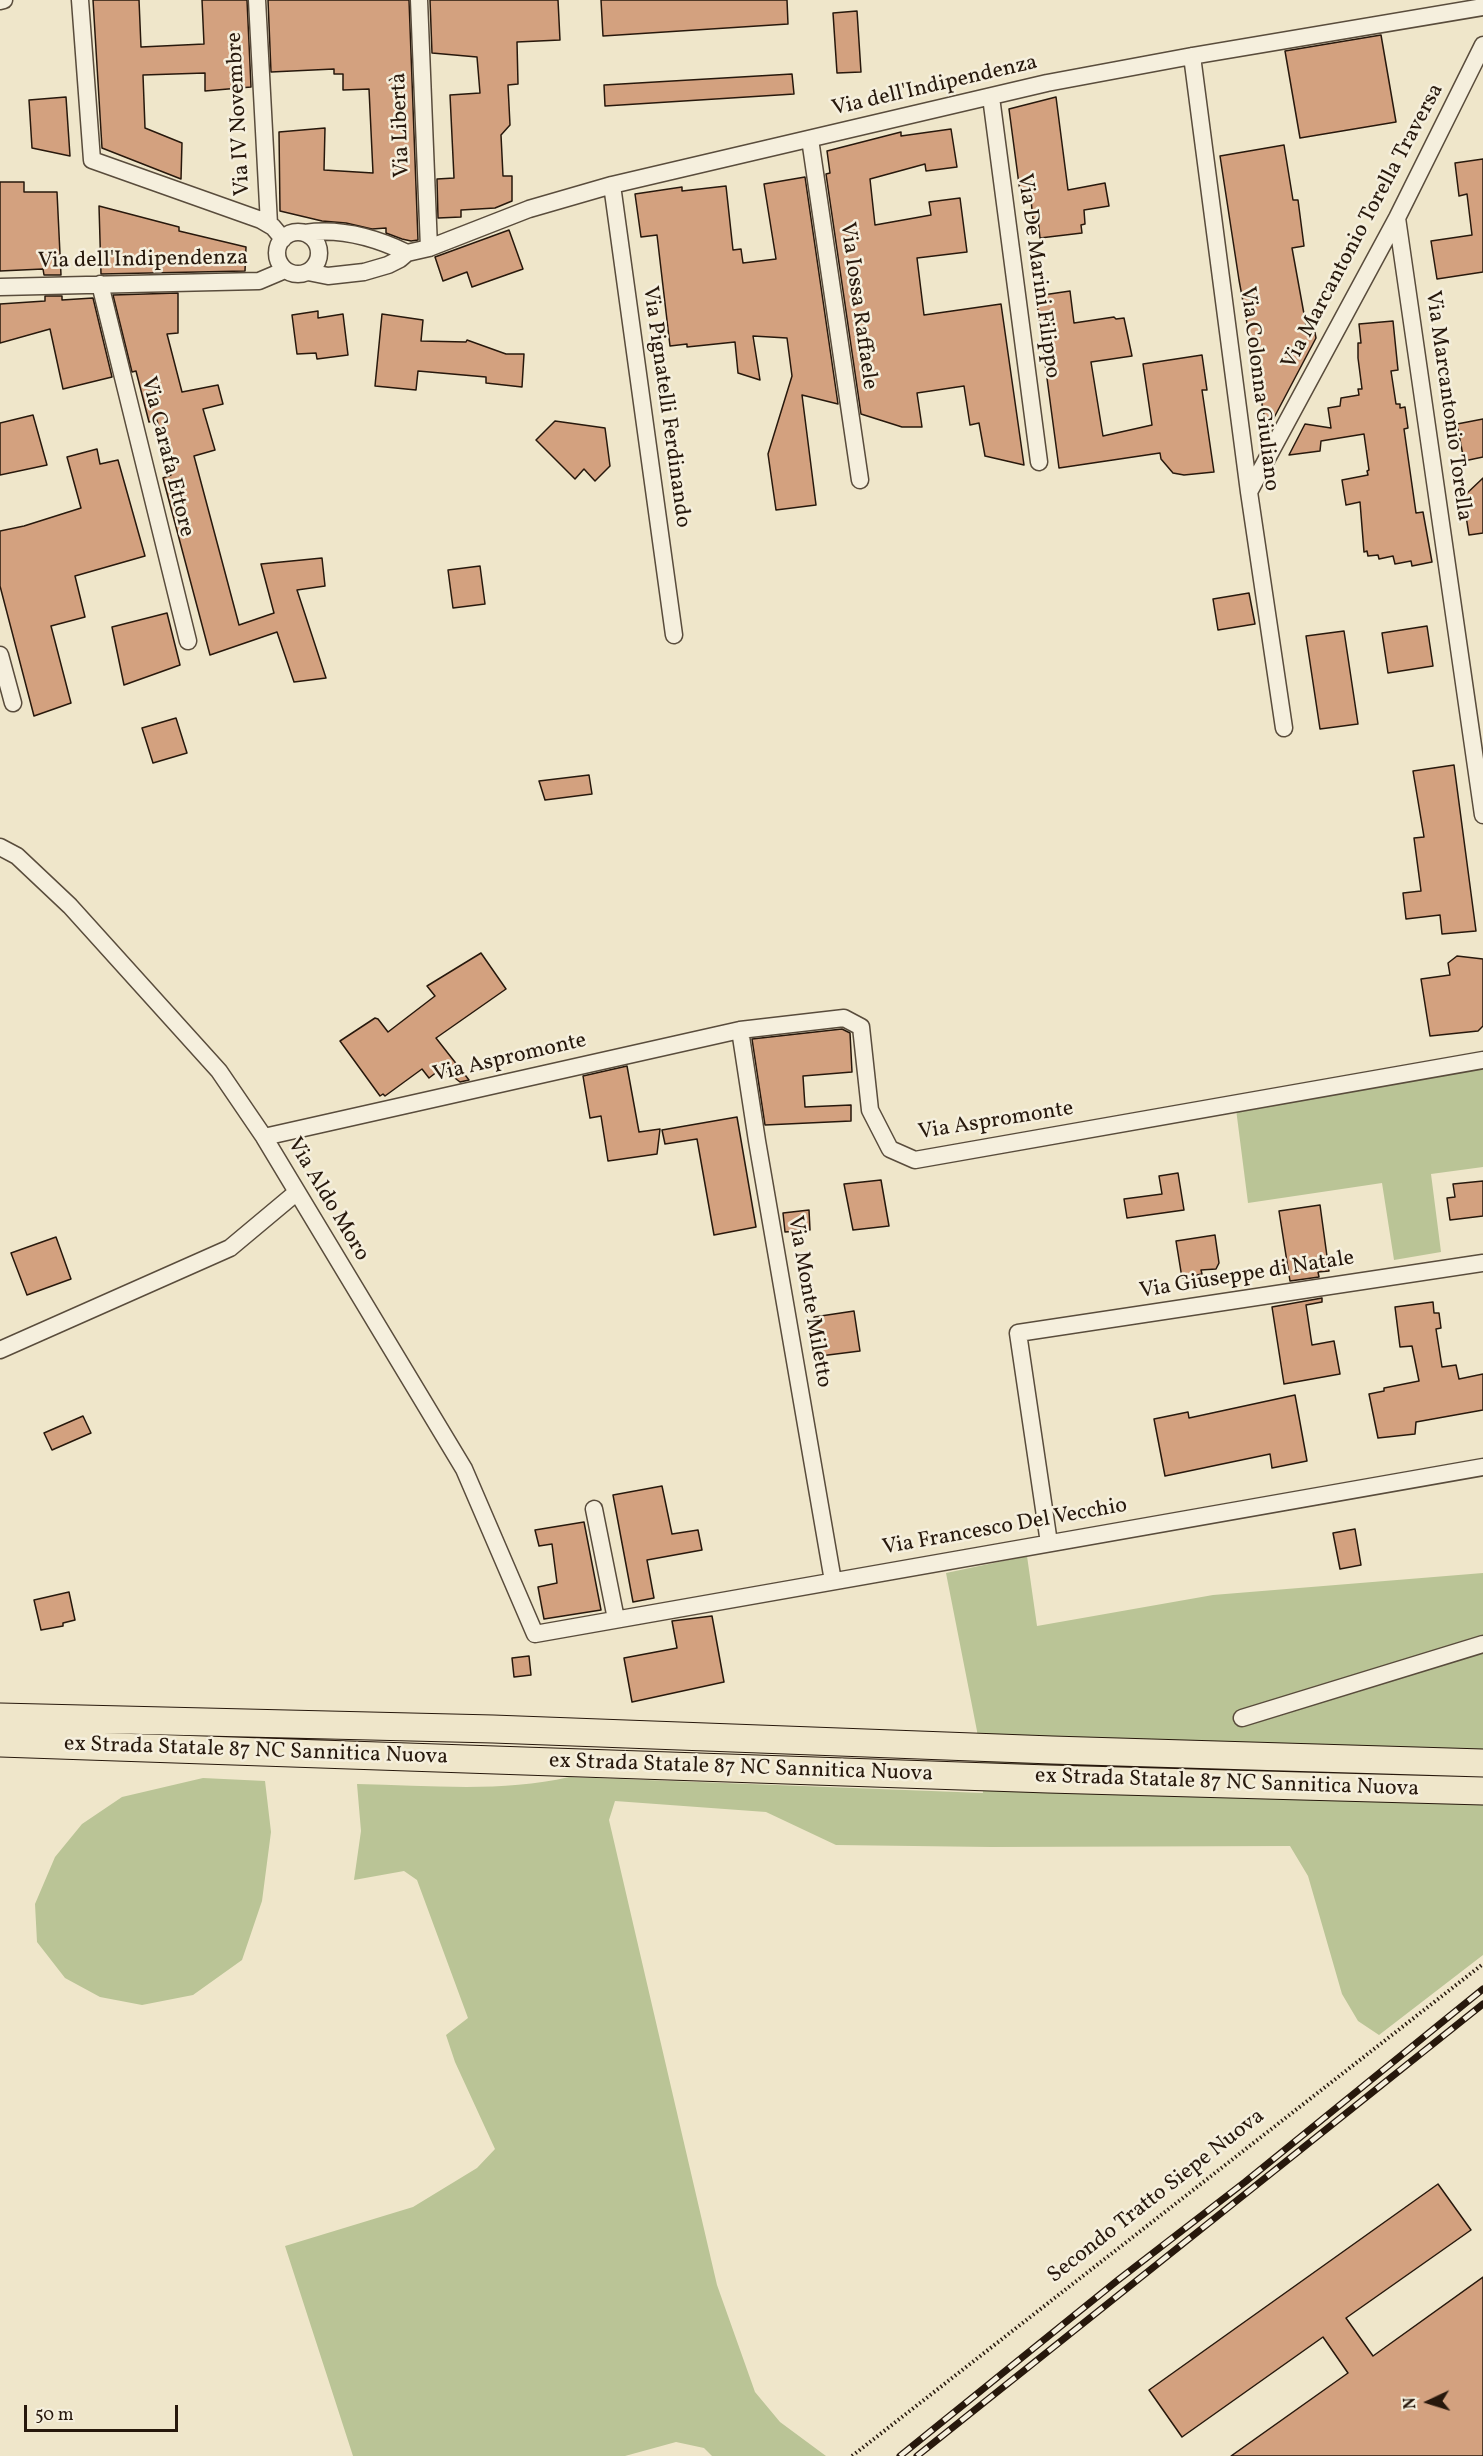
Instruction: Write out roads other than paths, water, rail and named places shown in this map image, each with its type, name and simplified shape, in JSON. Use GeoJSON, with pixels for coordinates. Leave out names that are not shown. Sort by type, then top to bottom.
{"type":"FeatureCollection","features":[{"type":"Feature","properties":{"kind":"highway","name":"ex Strada Statale 87 NC Sannitica Nuova"},"geometry":{"type":"LineString","coordinates":[[0,1717],[493,1729],[1052,1750],[1483,1763]]}},
{"type":"Feature","properties":{"kind":"highway","name":"ex Strada Statale 87 NC Sannitica Nuova"},"geometry":{"type":"LineString","coordinates":[[0,1743],[1048,1779],[1483,1791]]}},
{"type":"Feature","properties":{"kind":"street"},"geometry":{"type":"LineString","coordinates":[[0,1],[4,0]]}},
{"type":"Feature","properties":{"kind":"street"},"geometry":{"type":"LineString","coordinates":[[80,0],[92,160],[269,224],[283,238],[291,233],[321,231],[386,243],[407,253]]}},
{"type":"Feature","properties":{"kind":"street","name":"Via IV Novembre"},"geometry":{"type":"LineString","coordinates":[[256,0],[269,224]]}},
{"type":"Feature","properties":{"kind":"street","name":"Via Libertà"},"geometry":{"type":"LineString","coordinates":[[419,0],[429,248]]}},
{"type":"Feature","properties":{"kind":"street","name":"Via dell'Indipendenza"},"geometry":{"type":"LineString","coordinates":[[283,238],[277,254],[278,261],[285,270],[294,274],[308,272],[328,276],[364,272],[400,260],[407,253],[429,248],[529,209],[612,185],[1047,83],[1483,7]]}},
{"type":"Feature","properties":{"kind":"street","name":"Via Marcantonio Torella Traversa"},"geometry":{"type":"LineString","coordinates":[[1249,492],[1397,218],[1483,45]]}},
{"type":"Feature","properties":{"kind":"street","name":"Via Colonna Giuliano"},"geometry":{"type":"LineString","coordinates":[[1192,56],[1249,492],[1284,728]]}},
{"type":"Feature","properties":{"kind":"street","name":"Via De Marini Filippo"},"geometry":{"type":"LineString","coordinates":[[991,97],[1039,462]]}},
{"type":"Feature","properties":{"kind":"street","name":"Via Iossa Raffaele"},"geometry":{"type":"LineString","coordinates":[[810,139],[860,480]]}},
{"type":"Feature","properties":{"kind":"street","name":"Via Pignatelli Ferdinando"},"geometry":{"type":"LineString","coordinates":[[612,185],[674,634]]}},
{"type":"Feature","properties":{"kind":"street","name":"Via Marcantonio Torella"},"geometry":{"type":"LineString","coordinates":[[1397,218],[1483,814]]}},
{"type":"Feature","properties":{"kind":"street"},"geometry":{"type":"LineString","coordinates":[[304,233],[315,242],[319,254],[308,272]]}},
{"type":"Feature","properties":{"kind":"street","name":"Via dell'Indipendenza"},"geometry":{"type":"LineString","coordinates":[[0,286],[259,281],[285,270]]}},
{"type":"Feature","properties":{"kind":"street","name":"Via Carafa Ettore"},"geometry":{"type":"LineString","coordinates":[[100,284],[188,641]]}},
{"type":"Feature","properties":{"kind":"street"},"geometry":{"type":"LineString","coordinates":[[0,655],[13,703]]}},
{"type":"Feature","properties":{"kind":"street","name":"Via Aldo Moro"},"geometry":{"type":"LineString","coordinates":[[0,847],[17,856],[70,906],[219,1071],[264,1137],[464,1469],[535,1634]]}},
{"type":"Feature","properties":{"kind":"street","name":"Via Aspromonte"},"geometry":{"type":"LineString","coordinates":[[264,1137],[740,1030],[844,1018],[861,1027],[870,1110],[890,1149],[915,1160],[1483,1060]]}},
{"type":"Feature","properties":{"kind":"street","name":"Via Monte Miletto"},"geometry":{"type":"LineString","coordinates":[[740,1030],[757,1141],[834,1581]]}},
{"type":"Feature","properties":{"kind":"street"},"geometry":{"type":"LineString","coordinates":[[0,1350],[230,1248],[297,1192]]}},
{"type":"Feature","properties":{"kind":"street","name":"Via Giuseppe di Natale"},"geometry":{"type":"LineString","coordinates":[[1049,1544],[1018,1333],[1483,1263]]}},
{"type":"Feature","properties":{"kind":"street","name":"Via Francesco Del Vecchio"},"geometry":{"type":"LineString","coordinates":[[535,1634],[1483,1467]]}},
{"type":"Feature","properties":{"kind":"street"},"geometry":{"type":"LineString","coordinates":[[594,1509],[616,1619]]}},
{"type":"Feature","properties":{"kind":"street"},"geometry":{"type":"LineString","coordinates":[[1242,1718],[1483,1644]]}},
{"type":"Feature","properties":{"kind":"railway"},"geometry":{"type":"LineString","coordinates":[[900,2456],[1118,2280],[1245,2182],[1483,1989]]}},
{"type":"Feature","properties":{"kind":"railway"},"geometry":{"type":"LineString","coordinates":[[917,2456],[1483,2004]]}}]}
